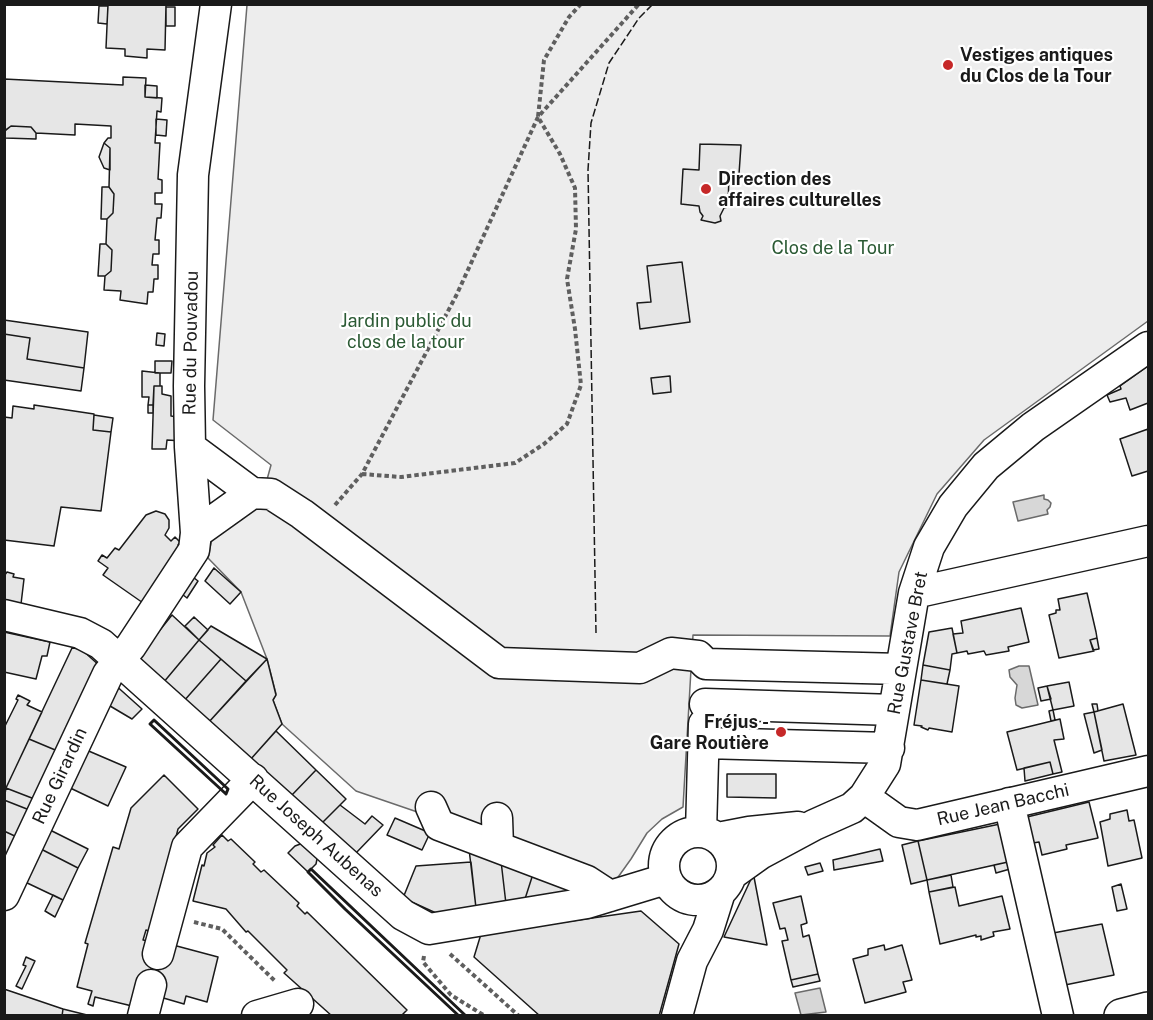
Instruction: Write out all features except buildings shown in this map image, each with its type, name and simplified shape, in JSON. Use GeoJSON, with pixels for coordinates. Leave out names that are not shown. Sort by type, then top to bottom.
{"type":"FeatureCollection","features":[{"type":"Feature","properties":{"kind":"main road"},"geometry":{"type":"LineString","coordinates":[[1121,1016],[1149,1009]]}},
{"type":"Feature","properties":{"kind":"street","name":"Rue du Pouvadou"},"geometry":{"type":"LineString","coordinates":[[120,659],[194,550],[196,533],[190,447],[193,175],[216,4]]}},
{"type":"Feature","properties":{"kind":"street","name":"Rue Gustave Bret"},"geometry":{"type":"LineString","coordinates":[[726,883],[760,854],[852,808],[864,797],[885,764],[914,592],[929,547],[953,506],[986,466],[1033,427],[1149,347]]}},
{"type":"Feature","properties":{"kind":"street"},"geometry":{"type":"LineString","coordinates":[[190,447],[252,493],[272,494],[499,663],[640,668],[671,653],[702,660],[901,669]]}},
{"type":"Feature","properties":{"kind":"street"},"geometry":{"type":"LineString","coordinates":[[196,533],[252,493]]}},
{"type":"Feature","properties":{"kind":"street"},"geometry":{"type":"LineString","coordinates":[[914,592],[1149,541]]}},
{"type":"Feature","properties":{"kind":"street","name":"Rue Joseph Aubenas"},"geometry":{"type":"LineString","coordinates":[[4,615],[80,633],[100,644],[120,659],[403,915],[429,929]]}},
{"type":"Feature","properties":{"kind":"street","name":"Rue Girardin"},"geometry":{"type":"LineString","coordinates":[[4,895],[108,674],[120,659]]}},
{"type":"Feature","properties":{"kind":"street"},"geometry":{"type":"LineString","coordinates":[[702,660],[710,835]]}},
{"type":"Feature","properties":{"kind":"street"},"geometry":{"type":"LineString","coordinates":[[705,704],[894,711]]}},
{"type":"Feature","properties":{"kind":"street"},"geometry":{"type":"LineString","coordinates":[[704,743],[889,748]]}},
{"type":"Feature","properties":{"kind":"street","name":"Rue Jean Bacchi"},"geometry":{"type":"LineString","coordinates":[[864,797],[899,822],[918,825],[1149,771]]}},
{"type":"Feature","properties":{"kind":"street"},"geometry":{"type":"LineString","coordinates":[[158,954],[187,847],[252,779]]}},
{"type":"Feature","properties":{"kind":"street"},"geometry":{"type":"LineString","coordinates":[[1009,803],[1058,1016]]}},
{"type":"Feature","properties":{"kind":"street"},"geometry":{"type":"LineString","coordinates":[[431,807],[439,825],[587,881],[610,896]]}},
{"type":"Feature","properties":{"kind":"street"},"geometry":{"type":"LineString","coordinates":[[497,818],[498,847]]}},
{"type":"Feature","properties":{"kind":"street","name":"Rue Gustave Bret"},"geometry":{"type":"LineString","coordinates":[[710,835],[814,825]]}},
{"type":"Feature","properties":{"kind":"street"},"geometry":{"type":"LineString","coordinates":[[677,1016],[692,961],[708,930],[726,883],[729,852],[710,835],[682,836],[667,850],[664,860],[690,931],[692,961]]}},
{"type":"Feature","properties":{"kind":"street"},"geometry":{"type":"LineString","coordinates":[[429,929],[587,903],[610,896],[675,888],[694,900],[706,899],[726,883]]}},
{"type":"Feature","properties":{"kind":"street"},"geometry":{"type":"LineString","coordinates":[[257,1016],[298,1004]]}},
{"type":"Feature","properties":{"kind":"path"},"geometry":{"type":"LineString","coordinates":[[362,474],[400,477],[514,463],[544,444],[567,424],[581,385],[567,279],[576,229],[575,188],[560,154],[538,117],[544,60],[569,17],[581,4]]}},
{"type":"Feature","properties":{"kind":"path"},"geometry":{"type":"LineString","coordinates":[[309,520],[362,474],[456,296],[538,117],[639,4]]}},
{"type":"Feature","properties":{"kind":"path"},"geometry":{"type":"LineString","coordinates":[[222,929],[298,1004]]}},
{"type":"Feature","properties":{"kind":"path"},"geometry":{"type":"LineString","coordinates":[[429,929],[423,962],[451,995],[485,1016]]}},
{"type":"Feature","properties":{"kind":"path"},"geometry":{"type":"LineString","coordinates":[[450,954],[519,1016]]}},
{"type":"Feature","properties":{"kind":"shaded area"},"geometry":{"type":"Polygon","coordinates":[[[247,5],[1148,5],[1148,321],[984,440],[937,494],[899,572],[890,636],[693,635],[683,807],[662,819],[647,833],[616,880],[356,791],[282,724],[273,700],[276,694],[267,659],[241,592],[208,558],[212,538],[260,505],[271,465],[213,420],[247,5]]]}},
{"type":"Feature","properties":{"kind":"shaded area"},"geometry":{"type":"Polygon","coordinates":[[[1044,495],[1044,499],[1051,503],[1047,510],[1048,514],[1018,521],[1013,502],[1044,495]]]}},
{"type":"Feature","properties":{"kind":"shaded area"},"geometry":{"type":"Polygon","coordinates":[[[1019,666],[1029,666],[1038,705],[1022,708],[1016,705],[1017,685],[1010,677],[1009,670],[1019,666]]]}},
{"type":"Feature","properties":{"kind":"shaded area"},"geometry":{"type":"Polygon","coordinates":[[[820,988],[826,1012],[801,1015],[795,993],[820,988]]]}},
{"type":"Feature","properties":{"kind":"fence"},"geometry":{"type":"LineString","coordinates":[[596,633],[588,170],[591,123],[609,63],[639,18],[653,4]]}},
{"type":"Feature","properties":{"kind":"wall"},"geometry":{"type":"LineString","coordinates":[[154,720],[228,789],[226,794],[150,724],[154,720]]}},
{"type":"Feature","properties":{"kind":"wall"},"geometry":{"type":"LineString","coordinates":[[459,1016],[308,872],[311,869],[466,1016]]}},
{"type":"Feature","properties":{"kind":"place","name":"Vestiges antiques du Clos de la Tour"},"geometry":{"type":"Point","coordinates":[948,65]}},
{"type":"Feature","properties":{"kind":"place","name":"Direction des affaires culturelles"},"geometry":{"type":"Point","coordinates":[706,189]}},
{"type":"Feature","properties":{"kind":"place","name":"Fréjus - Gare Routière"},"geometry":{"type":"Point","coordinates":[781,732]}},
{"type":"Feature","properties":{"kind":"park label","name":"Clos de la Tour"},"geometry":{"type":"Point","coordinates":[833,248]}},
{"type":"Feature","properties":{"kind":"park label","name":"Jardin public du clos de la tour"},"geometry":{"type":"Point","coordinates":[406,331]}}]}
